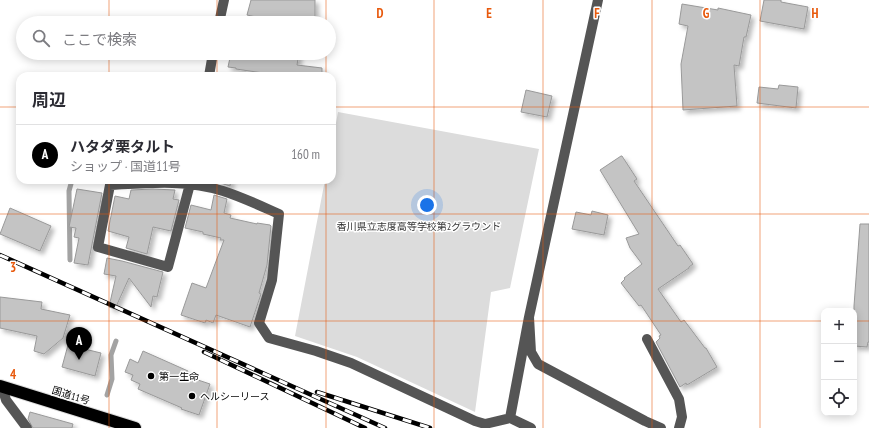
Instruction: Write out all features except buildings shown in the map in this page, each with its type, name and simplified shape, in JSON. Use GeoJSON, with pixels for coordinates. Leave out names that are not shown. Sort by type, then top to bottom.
{"type":"FeatureCollection","features":[{"type":"Feature","properties":{"kind":"highway","name":"国道11号"},"geometry":{"type":"LineString","coordinates":[[1,386],[136,428]]}},
{"type":"Feature","properties":{"kind":"street"},"geometry":{"type":"LineString","coordinates":[[221,16],[224,0]]}},
{"type":"Feature","properties":{"kind":"street"},"geometry":{"type":"LineString","coordinates":[[510,418],[529,317],[598,0]]}},
{"type":"Feature","properties":{"kind":"street"},"geometry":{"type":"LineString","coordinates":[[210,72],[212,60]]}},
{"type":"Feature","properties":{"kind":"street"},"geometry":{"type":"LineString","coordinates":[[127,184],[110,185],[98,247],[168,267],[189,184]]}},
{"type":"Feature","properties":{"kind":"street"},"geometry":{"type":"LineString","coordinates":[[198,184],[222,190],[280,214],[272,280],[259,323],[269,338],[316,351],[351,363],[485,424],[510,418],[531,428]]}},
{"type":"Feature","properties":{"kind":"street"},"geometry":{"type":"LineString","coordinates":[[529,317],[531,352],[538,364],[644,425],[661,428]]}},
{"type":"Feature","properties":{"kind":"street"},"geometry":{"type":"LineString","coordinates":[[647,339],[679,399],[682,417],[679,428]]}},
{"type":"Feature","properties":{"kind":"street"},"geometry":{"type":"LineString","coordinates":[[1,386],[6,400],[27,428]]}},
{"type":"Feature","properties":{"kind":"green space","name":"香川県立志度高等学校第2グラウンド"},"geometry":{"type":"Polygon","coordinates":[[[338,112],[539,149],[510,288],[491,292],[475,412],[357,357],[295,336],[324,184],[336,184],[336,123],[338,112]]]}},
{"type":"Feature","properties":{"kind":"waterway"},"geometry":{"type":"LineString","coordinates":[[70,260],[69,191],[71,184]]}},
{"type":"Feature","properties":{"kind":"waterway"},"geometry":{"type":"LineString","coordinates":[[107,395],[112,379],[111,355],[116,341]]}},
{"type":"Feature","properties":{"kind":"railway"},"geometry":{"type":"LineString","coordinates":[[0,255],[385,428]]}},
{"type":"Feature","properties":{"kind":"railway"},"geometry":{"type":"LineString","coordinates":[[204,352],[365,428]]}},
{"type":"Feature","properties":{"kind":"railway"},"geometry":{"type":"LineString","coordinates":[[317,392],[430,428]]}},
{"type":"Feature","properties":{"kind":"place","name":"ハタダ栗タルト"},"geometry":{"type":"Point","coordinates":[79,360]}},
{"type":"Feature","properties":{"kind":"place","name":"第一生命"},"geometry":{"type":"Point","coordinates":[151,376]}},
{"type":"Feature","properties":{"kind":"place","name":"ヘルシーリース"},"geometry":{"type":"Point","coordinates":[192,396]}}]}
